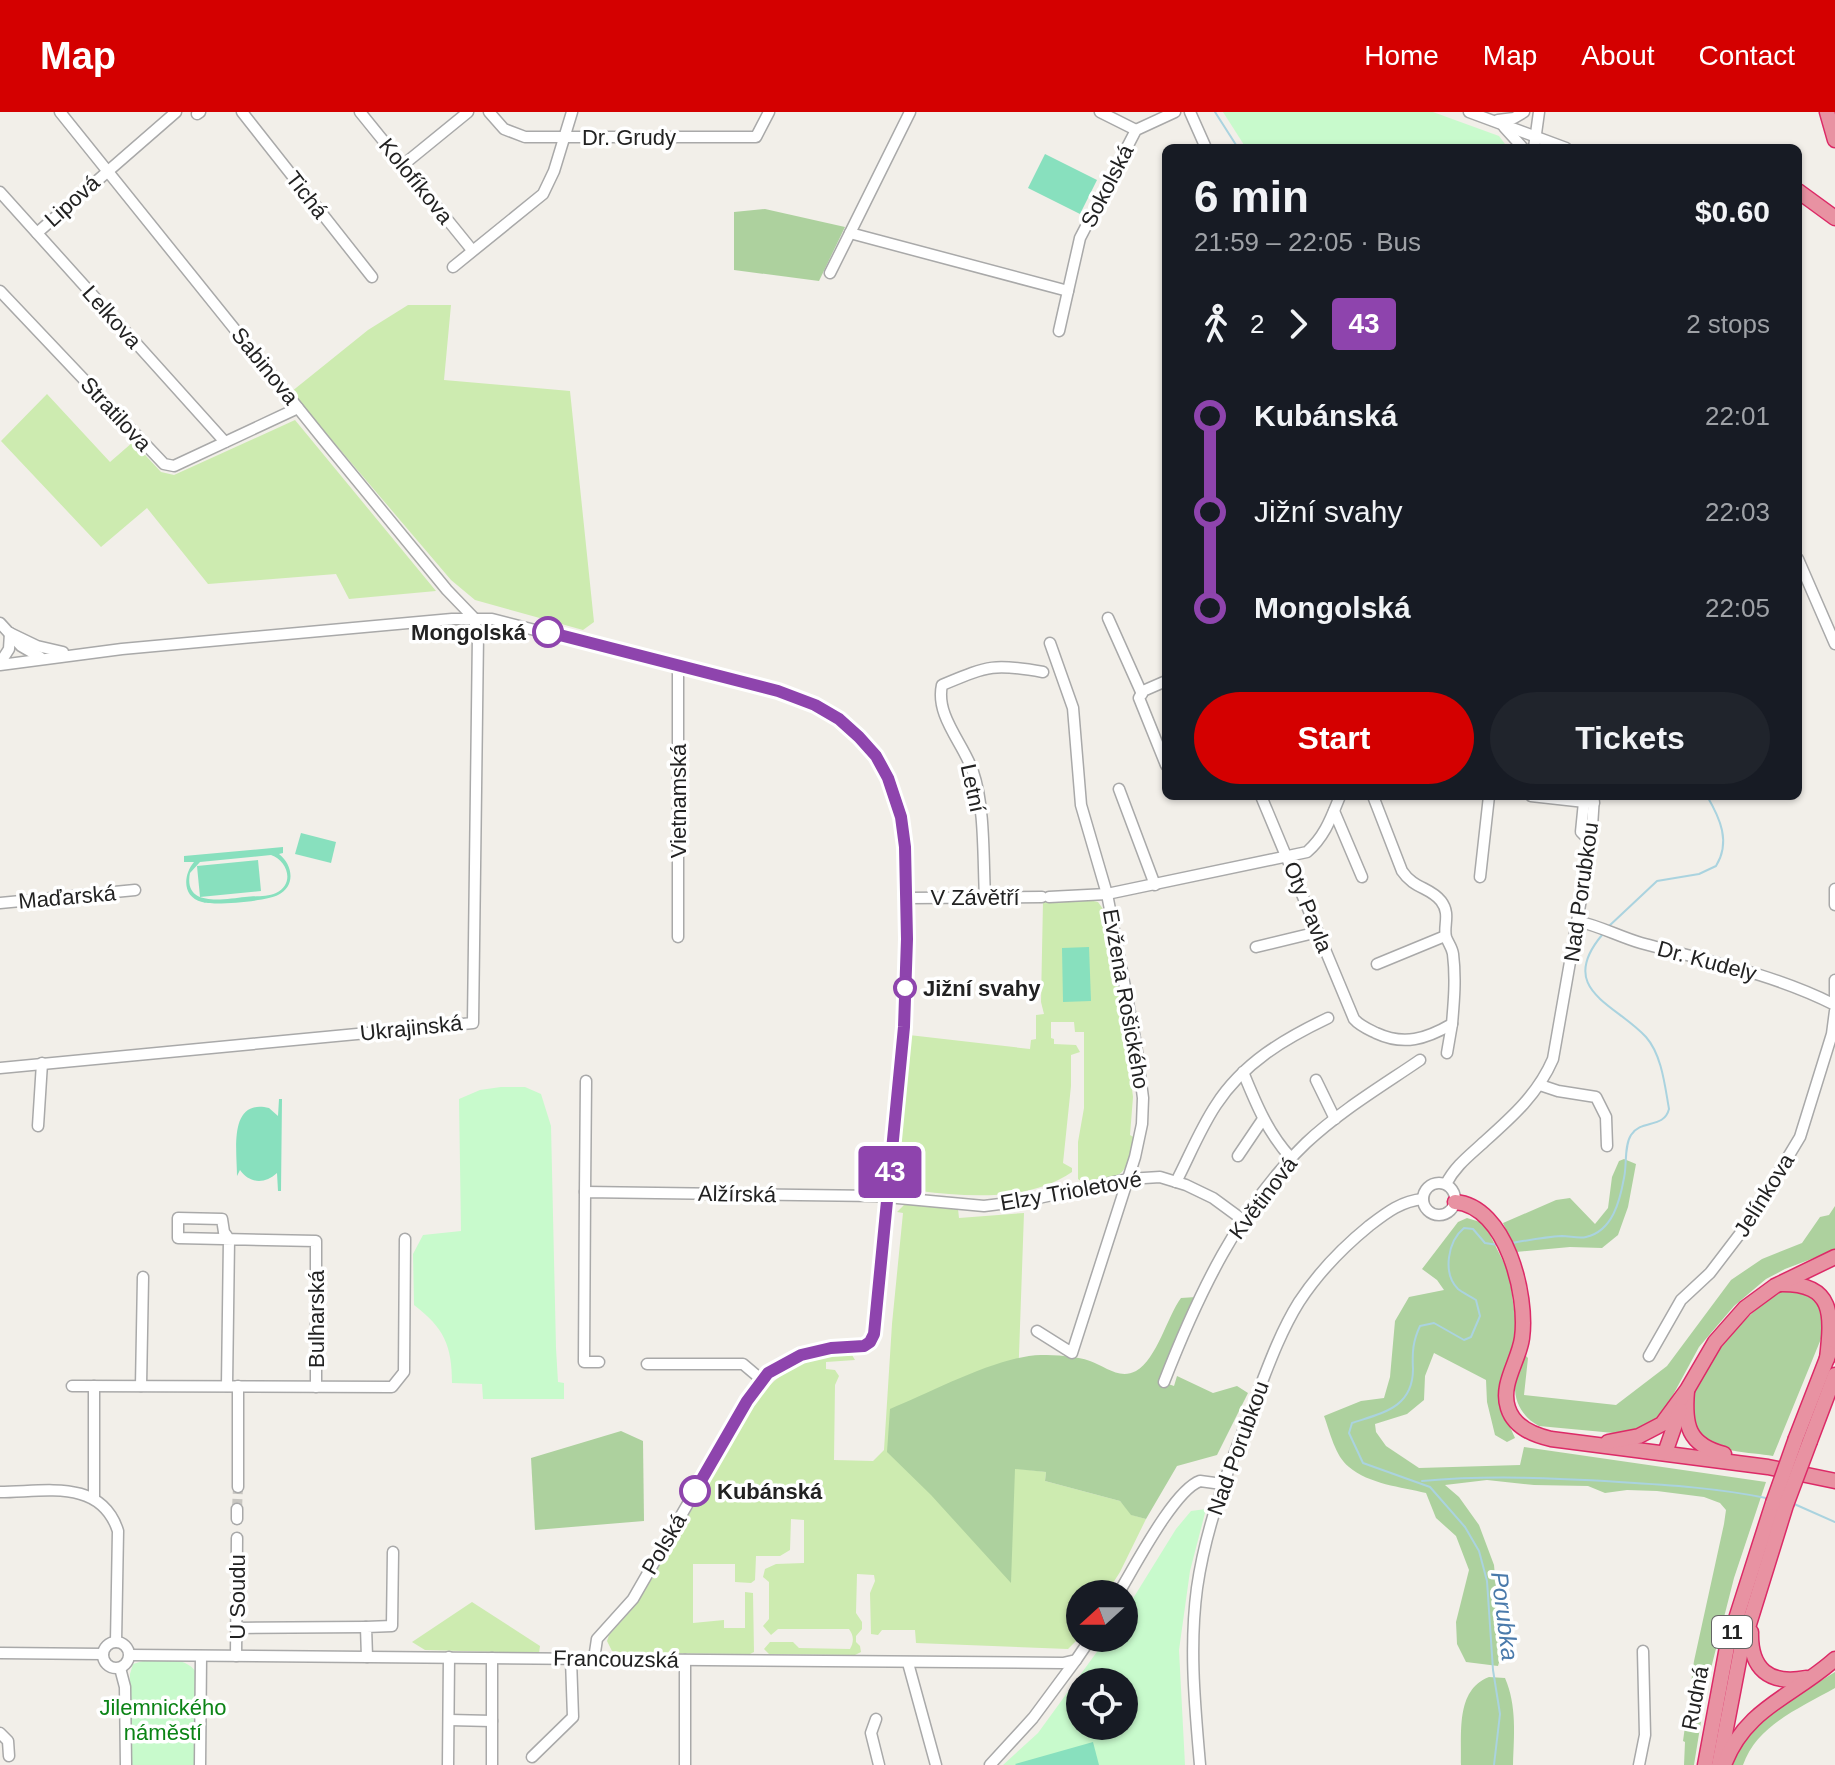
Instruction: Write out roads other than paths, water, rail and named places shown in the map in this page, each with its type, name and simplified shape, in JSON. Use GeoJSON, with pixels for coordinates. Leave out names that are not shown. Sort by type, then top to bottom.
{"type":"FeatureCollection","features":[{"type":"Feature","properties":{"kind":"highway"},"geometry":{"type":"LineString","coordinates":[[1827,112],[1835,140]]}},
{"type":"Feature","properties":{"kind":"highway"},"geometry":{"type":"LineString","coordinates":[[1802,194],[1835,218]]}},
{"type":"Feature","properties":{"kind":"highway"},"geometry":{"type":"LineString","coordinates":[[1455,1202],[1476,1208],[1496,1228],[1521,1293],[1521,1345],[1506,1391],[1511,1415],[1525,1429],[1541,1437],[1768,1467],[1835,1481]]}},
{"type":"Feature","properties":{"kind":"highway"},"geometry":{"type":"LineString","coordinates":[[1600,1445],[1637,1437],[1656,1429],[1669,1417],[1728,1326],[1754,1300],[1835,1257]]}},
{"type":"Feature","properties":{"kind":"highway"},"geometry":{"type":"LineString","coordinates":[[1780,1284],[1808,1286],[1824,1300],[1830,1318],[1827,1359]]}},
{"type":"Feature","properties":{"kind":"highway","name":"11"},"geometry":{"type":"LineString","coordinates":[[1779,1504],[1835,1338]]}},
{"type":"Feature","properties":{"kind":"highway","name":"11"},"geometry":{"type":"LineString","coordinates":[[1803,1440],[1835,1375]]}},
{"type":"Feature","properties":{"kind":"highway"},"geometry":{"type":"LineString","coordinates":[[1665,1453],[1687,1390]]}},
{"type":"Feature","properties":{"kind":"highway"},"geometry":{"type":"LineString","coordinates":[[1687,1390],[1687,1423],[1697,1441],[1712,1451],[1768,1467]]}},
{"type":"Feature","properties":{"kind":"highway","name":"Rudná"},"geometry":{"type":"LineString","coordinates":[[1721,1765],[1732,1691],[1779,1504]]}},
{"type":"Feature","properties":{"kind":"highway","name":"Rudná"},"geometry":{"type":"LineString","coordinates":[[1705,1765],[1727,1647],[1779,1504]]}},
{"type":"Feature","properties":{"kind":"highway"},"geometry":{"type":"LineString","coordinates":[[1752,1611],[1752,1652],[1762,1671],[1786,1680],[1811,1677]]}},
{"type":"Feature","properties":{"kind":"highway"},"geometry":{"type":"LineString","coordinates":[[1721,1765],[1751,1720],[1835,1659]]}},
{"type":"Feature","properties":{"kind":"street","name":"Sabinova"},"geometry":{"type":"LineString","coordinates":[[60,112],[298,408],[447,590],[473,617]]}},
{"type":"Feature","properties":{"kind":"street","name":"Lipová"},"geometry":{"type":"LineString","coordinates":[[37,233],[176,112]]}},
{"type":"Feature","properties":{"kind":"street","name":"Tichá"},"geometry":{"type":"LineString","coordinates":[[242,112],[372,277]]}},
{"type":"Feature","properties":{"kind":"street","name":"Kolofíkova"},"geometry":{"type":"LineString","coordinates":[[360,112],[472,250]]}},
{"type":"Feature","properties":{"kind":"street"},"geometry":{"type":"LineString","coordinates":[[403,165],[468,112]]}},
{"type":"Feature","properties":{"kind":"street","name":"Dr. Grudy"},"geometry":{"type":"LineString","coordinates":[[489,112],[504,129],[525,137],[756,137],[769,112]]}},
{"type":"Feature","properties":{"kind":"street"},"geometry":{"type":"LineString","coordinates":[[453,267],[543,194],[572,112]]}},
{"type":"Feature","properties":{"kind":"street"},"geometry":{"type":"LineString","coordinates":[[830,273],[910,112]]}},
{"type":"Feature","properties":{"kind":"street"},"geometry":{"type":"LineString","coordinates":[[1100,112],[1136,130]]}},
{"type":"Feature","properties":{"kind":"street","name":"Sokolská"},"geometry":{"type":"LineString","coordinates":[[1068,291],[1080,238],[1136,130],[1175,112]]}},
{"type":"Feature","properties":{"kind":"street"},"geometry":{"type":"LineString","coordinates":[[1190,112],[1204,144]]}},
{"type":"Feature","properties":{"kind":"street"},"geometry":{"type":"LineString","coordinates":[[1469,112],[1496,121],[1535,143],[1539,112]]}},
{"type":"Feature","properties":{"kind":"street"},"geometry":{"type":"LineString","coordinates":[[1496,121],[1514,118],[1524,112]]}},
{"type":"Feature","properties":{"kind":"street"},"geometry":{"type":"LineString","coordinates":[[1496,121],[1520,144]]}},
{"type":"Feature","properties":{"kind":"street","name":"Lelkova"},"geometry":{"type":"LineString","coordinates":[[0,192],[225,442]]}},
{"type":"Feature","properties":{"kind":"street"},"geometry":{"type":"LineString","coordinates":[[850,233],[1068,291],[1059,331]]}},
{"type":"Feature","properties":{"kind":"street","name":"Stratilova"},"geometry":{"type":"LineString","coordinates":[[0,291],[164,464],[174,466],[298,408]]}},
{"type":"Feature","properties":{"kind":"street"},"geometry":{"type":"LineString","coordinates":[[1802,568],[1835,644]]}},
{"type":"Feature","properties":{"kind":"street"},"geometry":{"type":"LineString","coordinates":[[0,664],[473,617]]}},
{"type":"Feature","properties":{"kind":"street","name":"Polská"},"geometry":{"type":"LineString","coordinates":[[473,617],[511,623],[678,665],[792,696],[833,714],[859,737],[882,767],[897,803],[905,847],[904,1027],[875,1330],[871,1340],[861,1346],[831,1348],[801,1355],[775,1368],[762,1380],[633,1599],[600,1634],[594,1659]]}},
{"type":"Feature","properties":{"kind":"street","name":"Ukrajinská"},"geometry":{"type":"LineString","coordinates":[[0,1068],[473,1023],[478,634],[473,617]]}},
{"type":"Feature","properties":{"kind":"street"},"geometry":{"type":"LineString","coordinates":[[1108,618],[1142,694],[1139,704],[1162,756]]}},
{"type":"Feature","properties":{"kind":"street"},"geometry":{"type":"LineString","coordinates":[[0,623],[21,646],[42,658]]}},
{"type":"Feature","properties":{"kind":"street"},"geometry":{"type":"LineString","coordinates":[[10,633],[47,649],[81,654]]}},
{"type":"Feature","properties":{"kind":"street"},"geometry":{"type":"LineString","coordinates":[[0,664],[9,649],[10,633]]}},
{"type":"Feature","properties":{"kind":"street","name":"Evžena Rošického"},"geometry":{"type":"LineString","coordinates":[[1037,1331],[1072,1353],[1128,1179],[1142,1124],[1143,1098],[1136,1044],[1107,894],[1081,805],[1073,708],[1050,643]]}},
{"type":"Feature","properties":{"kind":"street","name":"Vietnamská"},"geometry":{"type":"LineString","coordinates":[[678,665],[678,937]]}},
{"type":"Feature","properties":{"kind":"street","name":"Letní"},"geometry":{"type":"LineString","coordinates":[[985,897],[977,786],[969,759],[946,716],[941,699],[942,685],[995,666],[1043,672]]}},
{"type":"Feature","properties":{"kind":"street"},"geometry":{"type":"LineString","coordinates":[[1142,694],[1162,683]]}},
{"type":"Feature","properties":{"kind":"street"},"geometry":{"type":"LineString","coordinates":[[1119,789],[1155,885]]}},
{"type":"Feature","properties":{"kind":"street","name":"Oty Pavla"},"geometry":{"type":"LineString","coordinates":[[1263,800],[1358,1025],[1393,1041],[1404,1041],[1427,1036],[1452,1024]]}},
{"type":"Feature","properties":{"kind":"street","name":"V Závětří"},"geometry":{"type":"LineString","coordinates":[[907,898],[1107,894],[1307,852],[1319,841],[1338,800]]}},
{"type":"Feature","properties":{"kind":"street"},"geometry":{"type":"LineString","coordinates":[[1375,800],[1409,882],[1434,894],[1443,903],[1447,917],[1445,936],[1453,953],[1455,992],[1447,1053]]}},
{"type":"Feature","properties":{"kind":"street"},"geometry":{"type":"LineString","coordinates":[[1480,877],[1489,800]]}},
{"type":"Feature","properties":{"kind":"street","name":"Nad Porubkou"},"geometry":{"type":"LineString","coordinates":[[1446,1184],[1458,1165],[1514,1115],[1540,1085],[1553,1059],[1591,842],[1590,801]]}},
{"type":"Feature","properties":{"kind":"street"},"geometry":{"type":"LineString","coordinates":[[1334,811],[1362,877]]}},
{"type":"Feature","properties":{"kind":"street"},"geometry":{"type":"LineString","coordinates":[[1835,889],[1835,905]]}},
{"type":"Feature","properties":{"kind":"street","name":"Maďarská"},"geometry":{"type":"LineString","coordinates":[[0,903],[135,890]]}},
{"type":"Feature","properties":{"kind":"street","name":"Dr. Kudely"},"geometry":{"type":"LineString","coordinates":[[1577,921],[1807,990],[1835,1003]]}},
{"type":"Feature","properties":{"kind":"street"},"geometry":{"type":"LineString","coordinates":[[1256,947],[1318,932]]}},
{"type":"Feature","properties":{"kind":"street"},"geometry":{"type":"LineString","coordinates":[[1377,964],[1445,936]]}},
{"type":"Feature","properties":{"kind":"street"},"geometry":{"type":"LineString","coordinates":[[1835,980],[1835,1003]]}},
{"type":"Feature","properties":{"kind":"street","name":"Jelínkova"},"geometry":{"type":"LineString","coordinates":[[1649,1356],[1681,1300],[1710,1273],[1749,1222],[1800,1137],[1832,1034],[1835,1011]]}},
{"type":"Feature","properties":{"kind":"street"},"geometry":{"type":"LineString","coordinates":[[1176,1182],[1216,1104],[1243,1072],[1271,1048],[1328,1018]]}},
{"type":"Feature","properties":{"kind":"street","name":"Květinová"},"geometry":{"type":"LineString","coordinates":[[1164,1382],[1181,1337],[1224,1251],[1243,1220],[1291,1158],[1335,1119],[1420,1060]]}},
{"type":"Feature","properties":{"kind":"street"},"geometry":{"type":"LineString","coordinates":[[38,1126],[42,1063]]}},
{"type":"Feature","properties":{"kind":"street"},"geometry":{"type":"LineString","coordinates":[[1243,1072],[1263,1119],[1291,1158]]}},
{"type":"Feature","properties":{"kind":"street"},"geometry":{"type":"LineString","coordinates":[[1316,1080],[1335,1119]]}},
{"type":"Feature","properties":{"kind":"street"},"geometry":{"type":"LineString","coordinates":[[586,1081],[584,1362],[599,1362]]}},
{"type":"Feature","properties":{"kind":"street"},"geometry":{"type":"LineString","coordinates":[[1540,1085],[1596,1097],[1606,1117],[1607,1146]]}},
{"type":"Feature","properties":{"kind":"street"},"geometry":{"type":"LineString","coordinates":[[1238,1156],[1263,1119]]}},
{"type":"Feature","properties":{"kind":"street","name":"Elzy Trioletové"},"geometry":{"type":"LineString","coordinates":[[888,1197],[984,1206],[1024,1201],[1128,1179],[1160,1177],[1213,1198],[1243,1220]]}},
{"type":"Feature","properties":{"kind":"street"},"geometry":{"type":"LineString","coordinates":[[1432,1184],[1446,1184],[1452,1189],[1455,1202],[1451,1210],[1439,1215],[1428,1211],[1423,1199],[1425,1190],[1432,1184]]}},
{"type":"Feature","properties":{"kind":"street","name":"Alžírská"},"geometry":{"type":"LineString","coordinates":[[585,1192],[888,1197]]}},
{"type":"Feature","properties":{"kind":"street","name":"Nad Porubkou"},"geometry":{"type":"LineString","coordinates":[[1200,1765],[1193,1678],[1195,1615],[1204,1556],[1222,1484],[1276,1348],[1309,1288],[1338,1254],[1365,1230],[1394,1208],[1423,1199]]}},
{"type":"Feature","properties":{"kind":"street","name":"Bulharská"},"geometry":{"type":"LineString","coordinates":[[229,1239],[224,1232],[222,1219],[178,1218],[178,1238],[316,1241],[316,1387]]}},
{"type":"Feature","properties":{"kind":"street"},"geometry":{"type":"LineString","coordinates":[[229,1239],[238,1487]]}},
{"type":"Feature","properties":{"kind":"street","name":"Bulharská"},"geometry":{"type":"LineString","coordinates":[[72,1386],[392,1387],[402,1376],[405,1239]]}},
{"type":"Feature","properties":{"kind":"street"},"geometry":{"type":"LineString","coordinates":[[141,1386],[143,1277]]}},
{"type":"Feature","properties":{"kind":"street"},"geometry":{"type":"LineString","coordinates":[[647,1364],[743,1364],[762,1380]]}},
{"type":"Feature","properties":{"kind":"street"},"geometry":{"type":"LineString","coordinates":[[94,1386],[94,1497]]}},
{"type":"Feature","properties":{"kind":"street"},"geometry":{"type":"LineString","coordinates":[[1127,1580],[1185,1491],[1200,1481],[1222,1484]]}},
{"type":"Feature","properties":{"kind":"street"},"geometry":{"type":"LineString","coordinates":[[0,1492],[71,1491],[94,1497],[114,1517],[118,1531],[116,1642]]}},
{"type":"Feature","properties":{"kind":"street","name":"U Soudu"},"geometry":{"type":"LineString","coordinates":[[236,1656],[237,1538]]}},
{"type":"Feature","properties":{"kind":"street"},"geometry":{"type":"LineString","coordinates":[[236,1628],[392,1626],[393,1552]]}},
{"type":"Feature","properties":{"kind":"street"},"geometry":{"type":"LineString","coordinates":[[366,1627],[367,1657]]}},
{"type":"Feature","properties":{"kind":"street"},"geometry":{"type":"LineString","coordinates":[[116,1642],[126,1646],[130,1655],[128,1662],[120,1668],[109,1667],[103,1654],[107,1646],[116,1642]]}},
{"type":"Feature","properties":{"kind":"street"},"geometry":{"type":"LineString","coordinates":[[1639,1765],[1645,1735],[1643,1651]]}},
{"type":"Feature","properties":{"kind":"street"},"geometry":{"type":"LineString","coordinates":[[990,1765],[1033,1718],[1081,1652]]}},
{"type":"Feature","properties":{"kind":"street"},"geometry":{"type":"LineString","coordinates":[[0,1653],[103,1654]]}},
{"type":"Feature","properties":{"kind":"street","name":"Francouzská"},"geometry":{"type":"LineString","coordinates":[[130,1655],[908,1663],[1063,1663],[1076,1660]]}},
{"type":"Feature","properties":{"kind":"street"},"geometry":{"type":"LineString","coordinates":[[200,1765],[201,1656]]}},
{"type":"Feature","properties":{"kind":"street"},"geometry":{"type":"LineString","coordinates":[[448,1765],[449,1657]]}},
{"type":"Feature","properties":{"kind":"street"},"geometry":{"type":"LineString","coordinates":[[492,1658],[492,1765]]}},
{"type":"Feature","properties":{"kind":"street"},"geometry":{"type":"LineString","coordinates":[[532,1757],[573,1717],[571,1659]]}},
{"type":"Feature","properties":{"kind":"street"},"geometry":{"type":"LineString","coordinates":[[685,1660],[685,1765]]}},
{"type":"Feature","properties":{"kind":"street"},"geometry":{"type":"LineString","coordinates":[[908,1663],[936,1765]]}},
{"type":"Feature","properties":{"kind":"street"},"geometry":{"type":"LineString","coordinates":[[120,1668],[125,1687],[126,1765]]}},
{"type":"Feature","properties":{"kind":"street"},"geometry":{"type":"LineString","coordinates":[[876,1719],[871,1733],[879,1765]]}},
{"type":"Feature","properties":{"kind":"street"},"geometry":{"type":"LineString","coordinates":[[449,1720],[492,1721]]}},
{"type":"Feature","properties":{"kind":"street"},"geometry":{"type":"LineString","coordinates":[[0,1733],[8,1741],[9,1756]]}},
{"type":"Feature","properties":{"kind":"waterway","name":"Porubka"},"geometry":{"type":"LineString","coordinates":[[1215,112],[1235,144]]}},
{"type":"Feature","properties":{"kind":"waterway","name":"Porubka"},"geometry":{"type":"LineString","coordinates":[[1608,927],[1657,881],[1699,874],[1716,866],[1723,839],[1720,821],[1709,800]]}},
{"type":"Feature","properties":{"kind":"waterway","name":"Porubka"},"geometry":{"type":"LineString","coordinates":[[1512,1243],[1556,1236],[1583,1238],[1603,1228],[1614,1214],[1620,1196],[1631,1135],[1640,1127],[1662,1119],[1669,1109],[1662,1072],[1651,1044],[1634,1025],[1607,1005],[1588,983],[1585,970],[1589,954],[1602,935]]}},
{"type":"Feature","properties":{"kind":"waterway","name":"Porubka"},"geometry":{"type":"LineString","coordinates":[[1494,1765],[1500,1714],[1493,1670],[1487,1581],[1479,1551],[1465,1527],[1430,1487],[1363,1463],[1349,1433],[1352,1423],[1394,1407],[1408,1392],[1420,1326],[1434,1323],[1464,1340],[1471,1337],[1480,1316],[1476,1300],[1458,1289],[1450,1275],[1449,1257],[1458,1234],[1464,1228],[1473,1229],[1485,1243],[1498,1245]]}},
{"type":"Feature","properties":{"kind":"waterway"},"geometry":{"type":"LineString","coordinates":[[1422,1481],[1570,1479],[1693,1487],[1766,1498]]}},
{"type":"Feature","properties":{"kind":"waterway"},"geometry":{"type":"LineString","coordinates":[[1792,1503],[1835,1522]]}},
{"type":"Feature","properties":{"kind":"tunnel"},"geometry":{"type":"LineString","coordinates":[[237,1509],[238,1487]]}},
{"type":"Feature","properties":{"kind":"place","name":"Mongolská"},"geometry":{"type":"Point","coordinates":[548,632]}},
{"type":"Feature","properties":{"kind":"place","name":"Jižní svahy"},"geometry":{"type":"Point","coordinates":[905,988]}},
{"type":"Feature","properties":{"kind":"place","name":"Kubánská"},"geometry":{"type":"Point","coordinates":[695,1491]}},
{"type":"Feature","properties":{"kind":"park label","name":"Jilemnického náměstí"},"geometry":{"type":"Point","coordinates":[163,1720]}}]}
